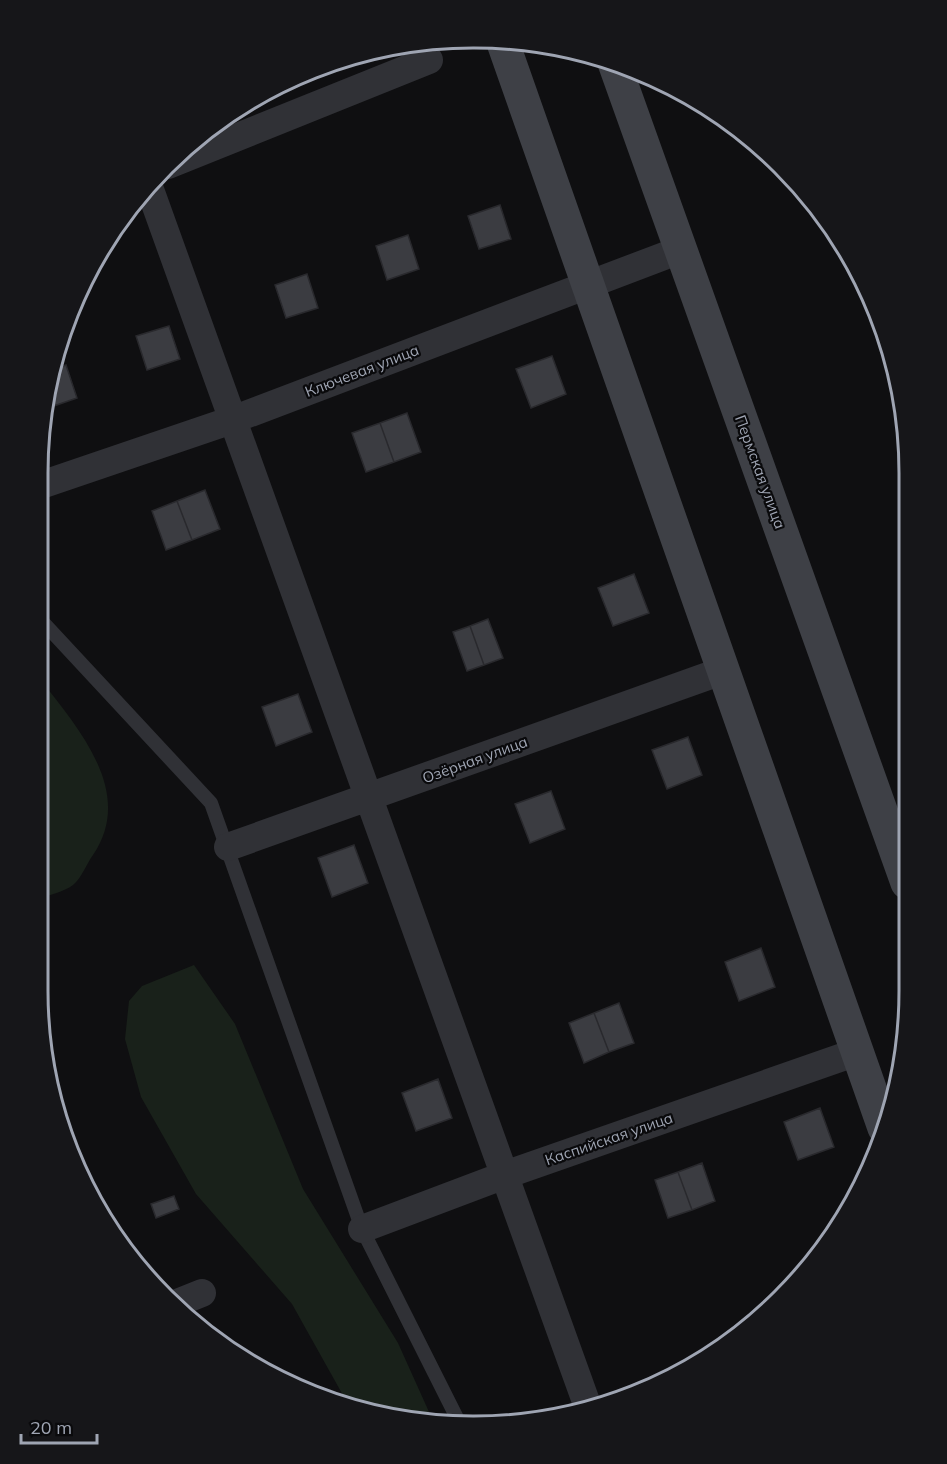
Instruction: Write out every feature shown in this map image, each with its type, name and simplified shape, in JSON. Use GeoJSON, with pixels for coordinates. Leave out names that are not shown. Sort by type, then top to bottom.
{"type":"FeatureCollection","features":[{"type":"Feature","properties":{"kind":"street"},"geometry":{"type":"LineString","coordinates":[[505,49],[586,285],[880,1116]]}},
{"type":"Feature","properties":{"kind":"street"},"geometry":{"type":"LineString","coordinates":[[191,156],[429,60]]}},
{"type":"Feature","properties":{"kind":"street","name":"Пермская улица"},"geometry":{"type":"LineString","coordinates":[[618,74],[899,861]]}},
{"type":"Feature","properties":{"kind":"street"},"geometry":{"type":"LineString","coordinates":[[152,195],[587,1401]]}},
{"type":"Feature","properties":{"kind":"street","name":"Ключевая улица"},"geometry":{"type":"LineString","coordinates":[[48,483],[232,420],[680,250]]}},
{"type":"Feature","properties":{"kind":"street","name":"Озёрная улица"},"geometry":{"type":"LineString","coordinates":[[228,847],[369,799],[722,671]]}},
{"type":"Feature","properties":{"kind":"street","name":"Каспийская улица"},"geometry":{"type":"LineString","coordinates":[[362,1229],[505,1175],[856,1052]]}},
{"type":"Feature","properties":{"kind":"lane"},"geometry":{"type":"LineString","coordinates":[[48,628],[211,803],[362,1229],[456,1415]]}},
{"type":"Feature","properties":{"kind":"shaded area"},"geometry":{"type":"Polygon","coordinates":[[[48,689],[70,718],[96,761],[105,784],[108,808],[105,831],[93,855],[79,879],[65,890],[48,896],[48,689]]]}},
{"type":"Feature","properties":{"kind":"shaded area"},"geometry":{"type":"Polygon","coordinates":[[[194,965],[235,1024],[303,1189],[398,1343],[430,1413],[390,1408],[343,1395],[292,1304],[196,1194],[141,1097],[125,1039],[129,1001],[142,986],[194,965]]]}},
{"type":"Feature","properties":{"kind":"building"},"geometry":{"type":"Polygon","coordinates":[[[500,205],[511,239],[479,249],[468,216],[500,205]]]}},
{"type":"Feature","properties":{"kind":"building"},"geometry":{"type":"Polygon","coordinates":[[[408,235],[419,269],[387,280],[376,246],[408,235]]]}},
{"type":"Feature","properties":{"kind":"building"},"geometry":{"type":"Polygon","coordinates":[[[307,274],[318,308],[286,318],[275,285],[307,274]]]}},
{"type":"Feature","properties":{"kind":"building"},"geometry":{"type":"Polygon","coordinates":[[[169,326],[180,359],[147,370],[136,336],[169,326]]]}},
{"type":"Feature","properties":{"kind":"building"},"geometry":{"type":"Polygon","coordinates":[[[552,356],[566,394],[531,408],[516,369],[552,356]]]}},
{"type":"Feature","properties":{"kind":"building"},"geometry":{"type":"Polygon","coordinates":[[[66,365],[77,398],[54,406],[56,390],[61,367],[66,365]]]}},
{"type":"Feature","properties":{"kind":"building"},"geometry":{"type":"Polygon","coordinates":[[[407,413],[421,452],[394,462],[380,423],[407,413]]]}},
{"type":"Feature","properties":{"kind":"building"},"geometry":{"type":"Polygon","coordinates":[[[380,423],[394,462],[366,472],[352,433],[380,423]]]}},
{"type":"Feature","properties":{"kind":"building"},"geometry":{"type":"Polygon","coordinates":[[[205,490],[220,529],[192,540],[177,501],[205,490]]]}},
{"type":"Feature","properties":{"kind":"building"},"geometry":{"type":"Polygon","coordinates":[[[177,501],[192,540],[166,550],[152,511],[177,501]]]}},
{"type":"Feature","properties":{"kind":"building"},"geometry":{"type":"Polygon","coordinates":[[[634,574],[649,613],[613,626],[598,588],[634,574]]]}},
{"type":"Feature","properties":{"kind":"building"},"geometry":{"type":"Polygon","coordinates":[[[488,619],[503,658],[484,665],[470,626],[488,619]]]}},
{"type":"Feature","properties":{"kind":"building"},"geometry":{"type":"Polygon","coordinates":[[[470,626],[484,665],[467,671],[453,632],[470,626]]]}},
{"type":"Feature","properties":{"kind":"building"},"geometry":{"type":"Polygon","coordinates":[[[298,694],[312,732],[276,746],[262,707],[298,694]]]}},
{"type":"Feature","properties":{"kind":"building"},"geometry":{"type":"Polygon","coordinates":[[[688,737],[702,775],[667,789],[652,750],[688,737]]]}},
{"type":"Feature","properties":{"kind":"building"},"geometry":{"type":"Polygon","coordinates":[[[551,791],[565,829],[530,843],[515,804],[551,791]]]}},
{"type":"Feature","properties":{"kind":"building"},"geometry":{"type":"Polygon","coordinates":[[[354,845],[368,883],[332,897],[318,858],[354,845]]]}},
{"type":"Feature","properties":{"kind":"building"},"geometry":{"type":"Polygon","coordinates":[[[761,948],[775,987],[739,1001],[725,962],[761,948]]]}},
{"type":"Feature","properties":{"kind":"building"},"geometry":{"type":"Polygon","coordinates":[[[619,1003],[634,1043],[609,1052],[594,1013],[619,1003]]]}},
{"type":"Feature","properties":{"kind":"building"},"geometry":{"type":"Polygon","coordinates":[[[594,1013],[609,1052],[584,1063],[569,1023],[594,1013]]]}},
{"type":"Feature","properties":{"kind":"building"},"geometry":{"type":"Polygon","coordinates":[[[438,1079],[452,1118],[416,1131],[402,1093],[438,1079]]]}},
{"type":"Feature","properties":{"kind":"building"},"geometry":{"type":"Polygon","coordinates":[[[820,1108],[834,1147],[798,1160],[784,1122],[820,1108]]]}},
{"type":"Feature","properties":{"kind":"building"},"geometry":{"type":"Polygon","coordinates":[[[702,1163],[715,1201],[692,1210],[678,1172],[702,1163]]]}},
{"type":"Feature","properties":{"kind":"building"},"geometry":{"type":"Polygon","coordinates":[[[678,1172],[692,1210],[668,1218],[655,1180],[678,1172]]]}},
{"type":"Feature","properties":{"kind":"building"},"geometry":{"type":"Polygon","coordinates":[[[174,1196],[179,1209],[156,1218],[151,1204],[174,1196]]]}}]}
